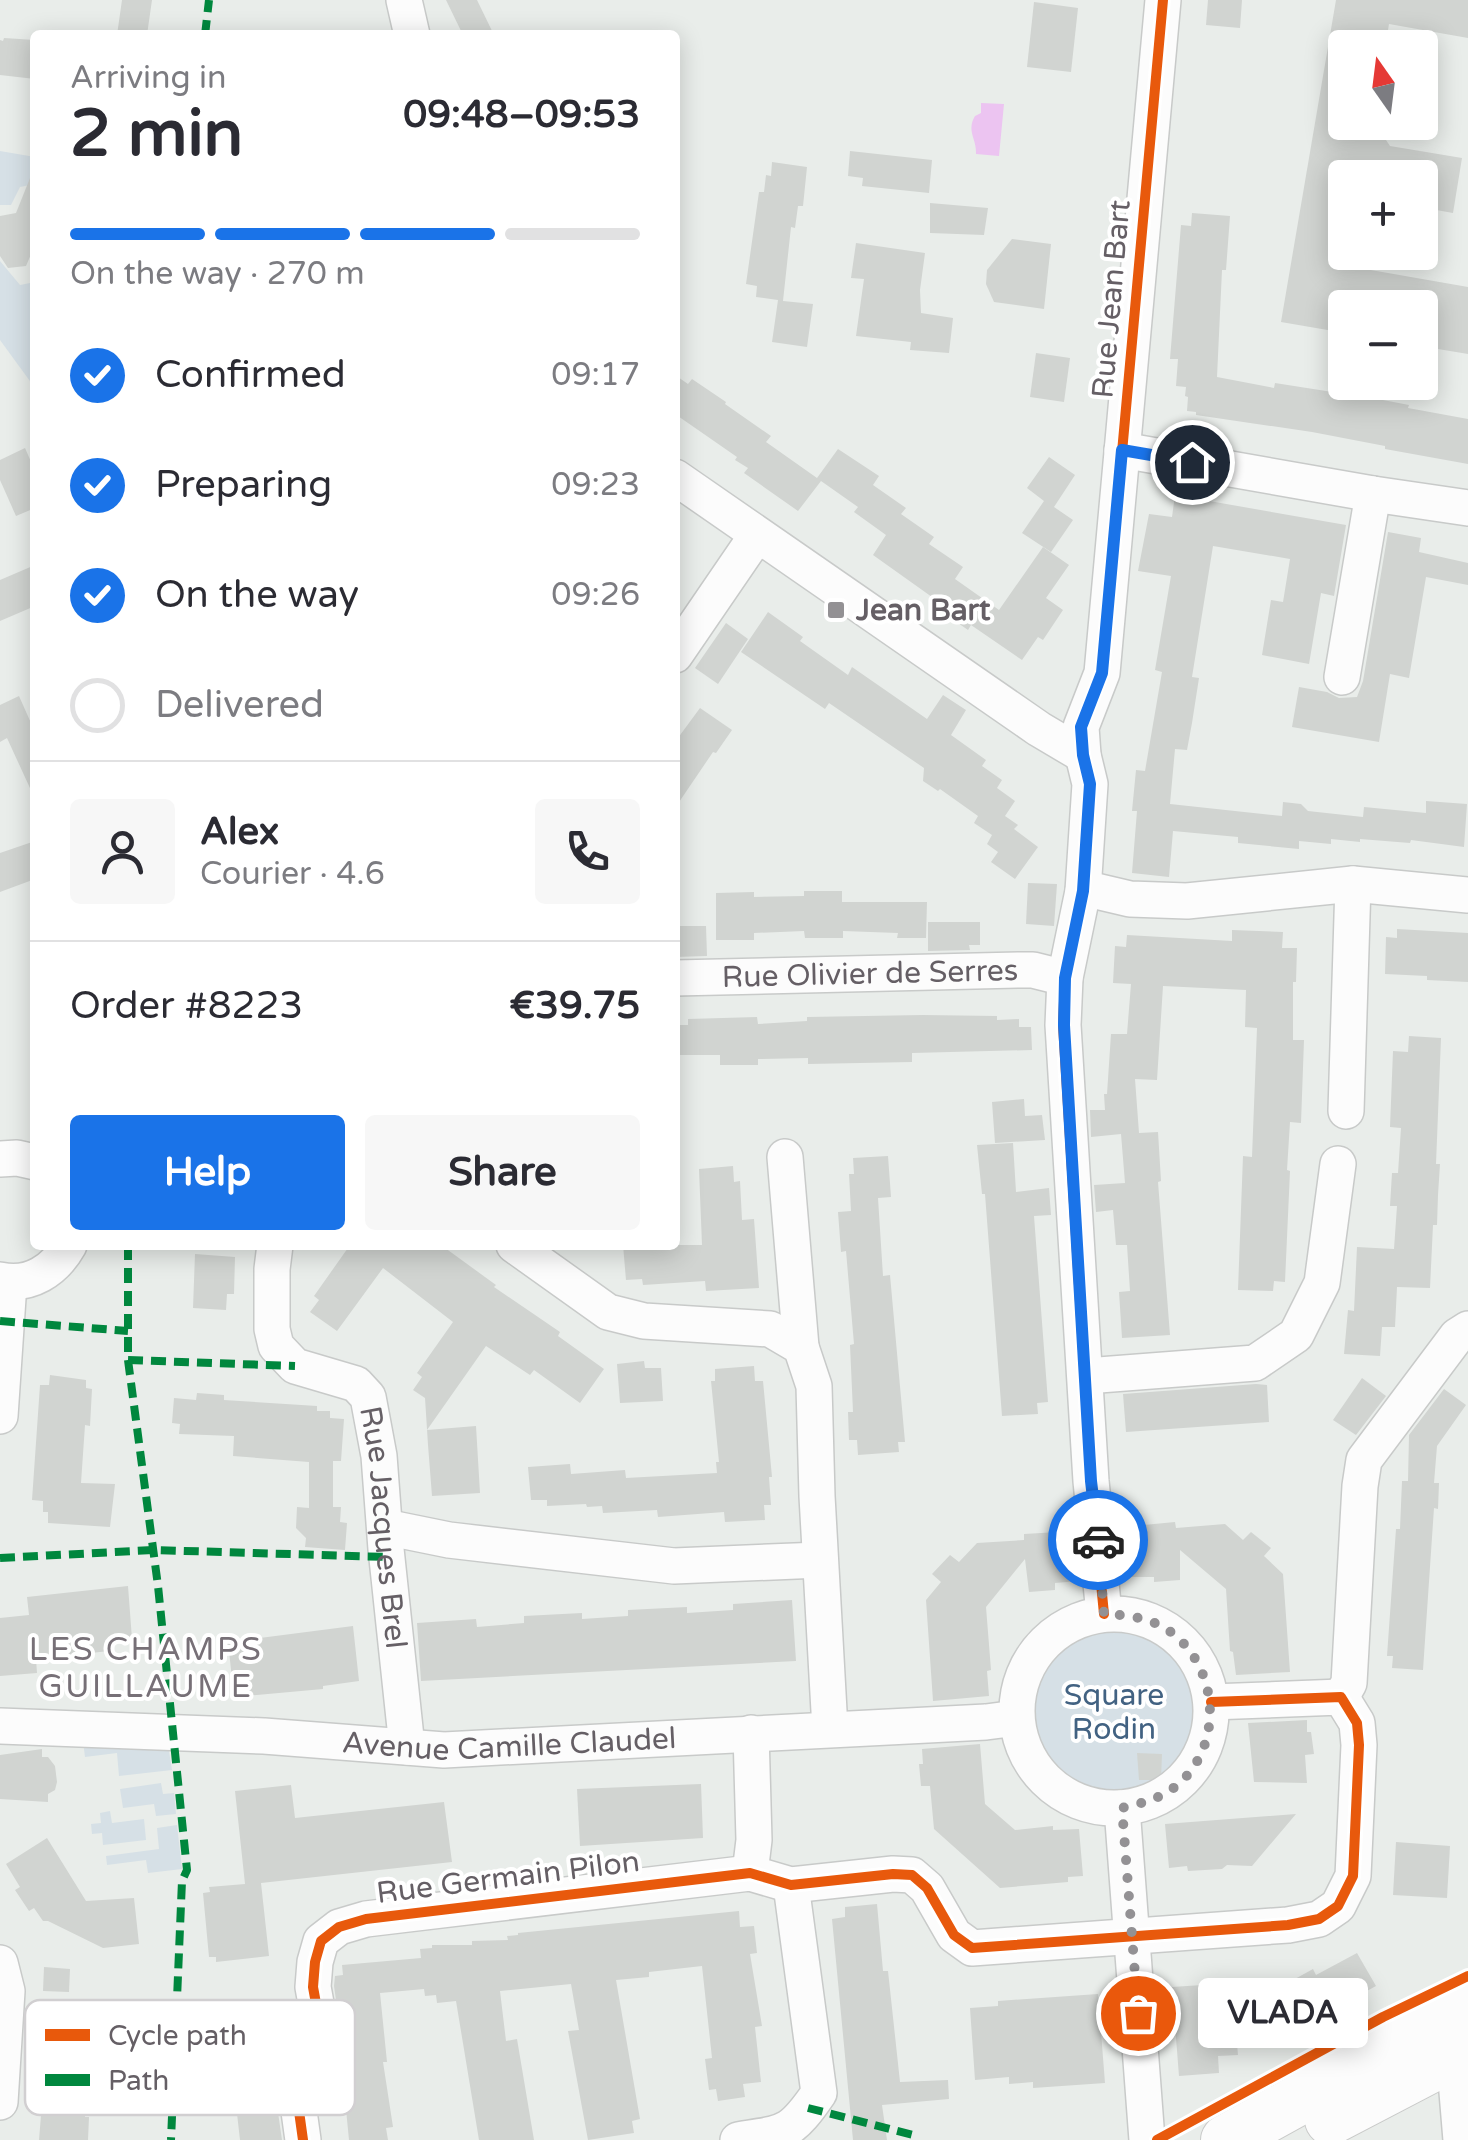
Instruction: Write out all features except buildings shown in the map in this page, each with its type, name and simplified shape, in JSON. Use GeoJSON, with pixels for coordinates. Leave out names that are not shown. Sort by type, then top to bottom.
{"type":"FeatureCollection","features":[{"type":"Feature","properties":{"kind":"main road"},"geometry":{"type":"LineString","coordinates":[[1226,2140],[1438,2023],[1463,2038],[1290,2140]]}},
{"type":"Feature","properties":{"kind":"street"},"geometry":{"type":"LineString","coordinates":[[404,0],[411,30]]}},
{"type":"Feature","properties":{"kind":"street","name":"Rue Jean Bart"},"geometry":{"type":"LineString","coordinates":[[1104,1614],[1091,1481],[1064,1025],[1065,978],[1083,891],[1090,784],[1081,727],[1102,673],[1163,0]]}},
{"type":"Feature","properties":{"kind":"street"},"geometry":{"type":"LineString","coordinates":[[1122,450],[1468,508]]}},
{"type":"Feature","properties":{"kind":"street"},"geometry":{"type":"LineString","coordinates":[[680,481],[1039,729],[1083,755]]}},
{"type":"Feature","properties":{"kind":"street"},"geometry":{"type":"LineString","coordinates":[[1342,677],[1373,494]]}},
{"type":"Feature","properties":{"kind":"street"},"geometry":{"type":"LineString","coordinates":[[680,648],[757,535]]}},
{"type":"Feature","properties":{"kind":"street"},"geometry":{"type":"LineString","coordinates":[[1083,891],[1096,890],[1130,899],[1188,901],[1353,884],[1468,895]]}},
{"type":"Feature","properties":{"kind":"street"},"geometry":{"type":"LineString","coordinates":[[1346,1111],[1353,884]]}},
{"type":"Feature","properties":{"kind":"street","name":"Rue Olivier de Serres"},"geometry":{"type":"LineString","coordinates":[[680,978],[1032,970],[1065,978]]}},
{"type":"Feature","properties":{"kind":"street"},"geometry":{"type":"LineString","coordinates":[[785,1157],[801,1347],[814,1386],[830,1729]]}},
{"type":"Feature","properties":{"kind":"street"},"geometry":{"type":"LineString","coordinates":[[0,1159],[30,1161]]}},
{"type":"Feature","properties":{"kind":"street"},"geometry":{"type":"LineString","coordinates":[[1086,1376],[1255,1362],[1296,1335],[1322,1284],[1338,1164]]}},
{"type":"Feature","properties":{"kind":"street"},"geometry":{"type":"LineString","coordinates":[[0,1416],[5,1281],[29,1280],[47,1272],[66,1250]]}},
{"type":"Feature","properties":{"kind":"street","name":"Rue Jacques Brel"},"geometry":{"type":"LineString","coordinates":[[274,1250],[272,1329],[276,1346],[295,1366],[356,1384],[368,1397],[379,1456],[407,1747]]}},
{"type":"Feature","properties":{"kind":"street"},"geometry":{"type":"LineString","coordinates":[[521,1250],[608,1312],[644,1321],[770,1328],[801,1347]]}},
{"type":"Feature","properties":{"kind":"street"},"geometry":{"type":"LineString","coordinates":[[1341,1696],[1349,1683],[1364,1460],[1457,1336],[1468,1328]]}},
{"type":"Feature","properties":{"kind":"street"},"geometry":{"type":"LineString","coordinates":[[385,1527],[449,1540],[674,1566],[820,1560]]}},
{"type":"Feature","properties":{"kind":"street"},"geometry":{"type":"LineString","coordinates":[[1104,1614],[1130,1615],[1176,1636],[1194,1655],[1206,1678],[1211,1702],[1210,1728],[1190,1771],[1170,1791],[1122,1808],[1088,1805],[1057,1790],[1033,1766],[1016,1718],[1022,1677],[1039,1648],[1076,1622],[1104,1614]]}},
{"type":"Feature","properties":{"kind":"street"},"geometry":{"type":"LineString","coordinates":[[1211,1702],[1341,1696]]}},
{"type":"Feature","properties":{"kind":"street"},"geometry":{"type":"LineString","coordinates":[[738,2140],[781,2133],[798,2123],[819,2094],[791,1886],[912,1875],[926,1888],[954,1935],[972,1948],[1288,1925],[1319,1919],[1338,1906],[1353,1876],[1359,1745],[1357,1723],[1341,1696]]}},
{"type":"Feature","properties":{"kind":"street","name":"Avenue Camille Claudel"},"geometry":{"type":"LineString","coordinates":[[0,1726],[264,1736],[444,1750],[1016,1718]]}},
{"type":"Feature","properties":{"kind":"street"},"geometry":{"type":"LineString","coordinates":[[750,1873],[754,1840],[751,1733]]}},
{"type":"Feature","properties":{"kind":"street"},"geometry":{"type":"LineString","coordinates":[[1122,1808],[1147,2140]]}},
{"type":"Feature","properties":{"kind":"street","name":"Rue Germain Pilon"},"geometry":{"type":"LineString","coordinates":[[316,2000],[314,1962],[322,1941],[340,1927],[366,1919],[750,1873],[791,1886]]}},
{"type":"Feature","properties":{"kind":"street"},"geometry":{"type":"LineString","coordinates":[[0,1963],[7,1991],[0,2102]]}},
{"type":"Feature","properties":{"kind":"street"},"geometry":{"type":"LineString","coordinates":[[1461,2140],[1463,2038]]}},
{"type":"Feature","properties":{"kind":"street","name":"Rue Germain Pilon"},"geometry":{"type":"LineString","coordinates":[[300,2115],[304,2140]]}},
{"type":"Feature","properties":{"kind":"green space"},"geometry":{"type":"Polygon","coordinates":[[[0,151],[30,156],[30,185],[20,187],[11,205],[0,205],[0,151]]]}},
{"type":"Feature","properties":{"kind":"green space"},"geometry":{"type":"Polygon","coordinates":[[[0,261],[20,285],[30,283],[30,381],[0,340],[0,261]]]}},
{"type":"Feature","properties":{"kind":"green space","name":"Square Rodin"},"geometry":{"type":"Polygon","coordinates":[[[1114,1625],[1147,1632],[1175,1651],[1194,1679],[1201,1712],[1194,1745],[1175,1773],[1147,1792],[1114,1799],[1081,1792],[1053,1773],[1034,1745],[1027,1712],[1034,1679],[1053,1651],[1081,1632],[1114,1625]]]}},
{"type":"Feature","properties":{"kind":"green space"},"geometry":{"type":"Polygon","coordinates":[[[83,1741],[168,1745],[172,1770],[119,1776],[117,1753],[85,1757],[83,1741]]]}},
{"type":"Feature","properties":{"kind":"green space"},"geometry":{"type":"Polygon","coordinates":[[[161,1783],[163,1794],[174,1793],[176,1814],[156,1816],[154,1804],[123,1808],[120,1789],[161,1783]]]}},
{"type":"Feature","properties":{"kind":"green space"},"geometry":{"type":"Polygon","coordinates":[[[110,1811],[112,1823],[144,1819],[146,1840],[103,1845],[102,1833],[92,1834],[91,1824],[101,1823],[100,1813],[110,1811]]]}},
{"type":"Feature","properties":{"kind":"green space"},"geometry":{"type":"Polygon","coordinates":[[[177,1825],[182,1869],[148,1873],[146,1860],[107,1865],[106,1856],[159,1849],[157,1828],[177,1825]]]}},
{"type":"Feature","properties":{"kind":"shaded area"},"geometry":{"type":"Polygon","coordinates":[[[981,103],[1004,104],[999,156],[976,154],[972,126],[975,116],[981,113],[981,103]]]}},
{"type":"Feature","properties":{"kind":"marked path"},"geometry":{"type":"LineString","coordinates":[[206,30],[209,0]]}},
{"type":"Feature","properties":{"kind":"marked path"},"geometry":{"type":"LineString","coordinates":[[128,1250],[128,1360],[158,1586],[187,1870],[182,1881],[177,2000]]}},
{"type":"Feature","properties":{"kind":"marked path"},"geometry":{"type":"LineString","coordinates":[[0,1321],[128,1331]]}},
{"type":"Feature","properties":{"kind":"marked path"},"geometry":{"type":"LineString","coordinates":[[128,1360],[295,1366]]}},
{"type":"Feature","properties":{"kind":"marked path"},"geometry":{"type":"LineString","coordinates":[[0,1558],[154,1550],[387,1557]]}},
{"type":"Feature","properties":{"kind":"marked path"},"geometry":{"type":"LineString","coordinates":[[808,2108],[913,2135]]}},
{"type":"Feature","properties":{"kind":"marked path"},"geometry":{"type":"LineString","coordinates":[[171,2140],[172,2115]]}},
{"type":"Feature","properties":{"kind":"cycle path"},"geometry":{"type":"LineString","coordinates":[[1104,1614],[1091,1481],[1063,1025],[1065,978],[1083,891],[1090,784],[1081,727],[1102,673],[1163,0]]}},
{"type":"Feature","properties":{"kind":"cycle path"},"geometry":{"type":"LineString","coordinates":[[315,2000],[315,1962],[321,1941],[339,1927],[366,1919],[750,1873],[791,1885],[912,1875],[927,1888],[954,1935],[972,1948],[1288,1925],[1319,1919],[1338,1906],[1353,1876],[1357,1723],[1341,1697],[1211,1702]]}},
{"type":"Feature","properties":{"kind":"cycle path"},"geometry":{"type":"LineString","coordinates":[[1157,2140],[1383,2017],[1468,1976]]}},
{"type":"Feature","properties":{"kind":"cycle path"},"geometry":{"type":"LineString","coordinates":[[300,2115],[303,2140]]}},
{"type":"Feature","properties":{"kind":"way so far"},"geometry":{"type":"LineString","coordinates":[[1098,1540],[1104,1614],[1130,1615],[1176,1636],[1194,1655],[1206,1678],[1211,1702],[1210,1728],[1190,1771],[1170,1791],[1122,1808],[1138,2013]]}},
{"type":"Feature","properties":{"kind":"place","name":"Jean Bart"},"geometry":{"type":"Point","coordinates":[836,610]}},
{"type":"Feature","properties":{"kind":"place","name":"VLADA"},"geometry":{"type":"Point","coordinates":[1138,2013]}},
{"type":"Feature","properties":{"kind":"district","name":"LES CHAMPS GUILLAUME"},"geometry":{"type":"Point","coordinates":[146,1668]}},
{"type":"Feature","properties":{"kind":"route"},"geometry":{"type":"LineString","coordinates":[[1098,1540],[1091,1481],[1064,1025],[1065,978],[1083,891],[1090,784],[1081,727],[1102,673],[1122,450],[1192,462]]}}]}
